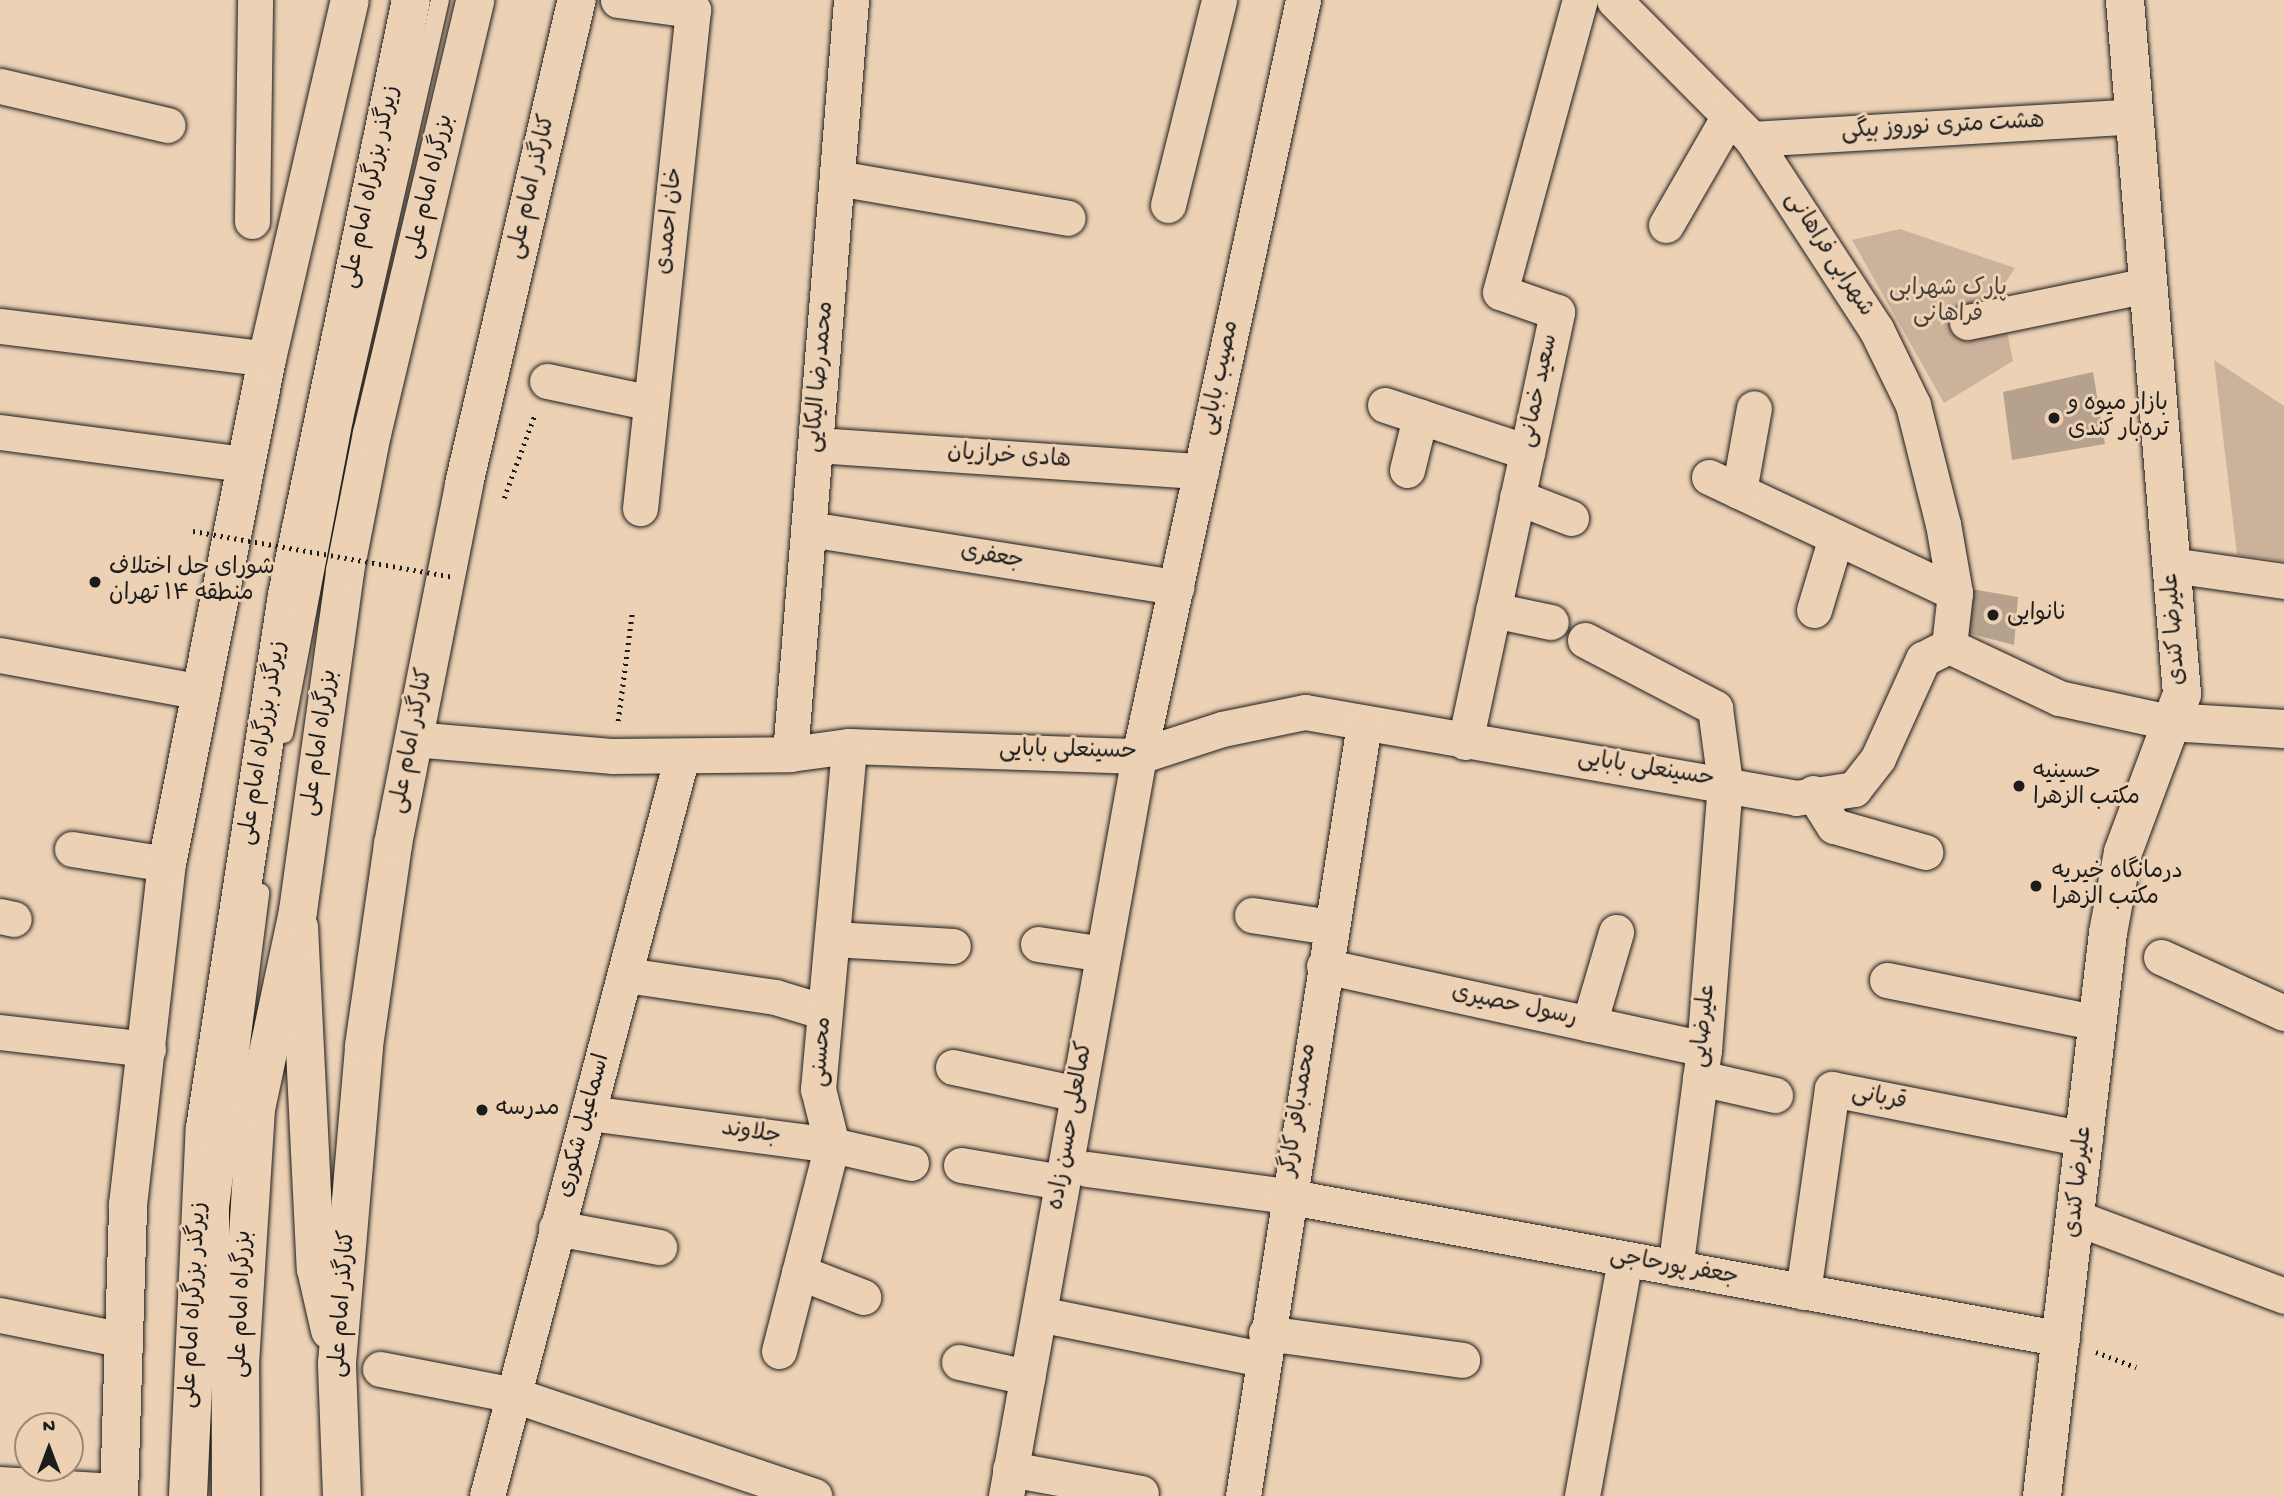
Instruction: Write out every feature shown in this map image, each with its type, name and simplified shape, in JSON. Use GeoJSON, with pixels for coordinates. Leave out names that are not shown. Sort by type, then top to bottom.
{"type":"FeatureCollection","features":[{"type":"Feature","properties":{"kind":"main road"},"geometry":{"type":"LineString","coordinates":[[119,1493],[119,1339],[167,864],[197,691],[244,464],[350,0]]}},
{"type":"Feature","properties":{"kind":"main road","name":"زیرگذر بزرگراه امام علی"},"geometry":{"type":"LineString","coordinates":[[188,1496],[192,1309],[205,1128],[287,594],[411,0]]}},
{"type":"Feature","properties":{"kind":"main road","name":"بزرگراه امام علی"},"geometry":{"type":"LineString","coordinates":[[241,1496],[241,1335],[256,1109],[298,911],[351,544],[475,0]]}},
{"type":"Feature","properties":{"kind":"main road","name":"کنارگذر امام علی"},"geometry":{"type":"LineString","coordinates":[[342,1496],[337,1363],[364,1045],[413,739],[464,484],[578,0]]}},
{"type":"Feature","properties":{"kind":"main road","name":"علیرضا کندی"},"geometry":{"type":"LineString","coordinates":[[2042,1496],[2098,1023],[2123,852],[2169,722],[2182,694],[2125,0]]}},
{"type":"Feature","properties":{"kind":"main road"},"geometry":{"type":"LineString","coordinates":[[2169,722],[2284,729]]}},
{"type":"Feature","properties":{"kind":"main road"},"geometry":{"type":"LineString","coordinates":[[298,911],[316,1269],[337,1363]]}},
{"type":"Feature","properties":{"kind":"street"},"geometry":{"type":"LineString","coordinates":[[252,221],[254,0]]}},
{"type":"Feature","properties":{"kind":"street","name":"خان احمدی"},"geometry":{"type":"LineString","coordinates":[[618,0],[693,10],[640,508]]}},
{"type":"Feature","properties":{"kind":"street","name":"محمدرضا الیکایی"},"geometry":{"type":"LineString","coordinates":[[790,754],[851,0]]}},
{"type":"Feature","properties":{"kind":"street"},"geometry":{"type":"LineString","coordinates":[[1168,205],[1219,0]]}},
{"type":"Feature","properties":{"kind":"street","name":"مصیب بابایی"},"geometry":{"type":"LineString","coordinates":[[1139,756],[1303,0]]}},
{"type":"Feature","properties":{"kind":"street","name":"سعید خمانی"},"geometry":{"type":"LineString","coordinates":[[1465,742],[1556,312],[1500,292],[1580,0]]}},
{"type":"Feature","properties":{"kind":"street","name":"شهرابی فراهانی"},"geometry":{"type":"LineString","coordinates":[[1620,3],[1741,127],[1876,329],[1913,405],[1955,593],[1949,646]]}},
{"type":"Feature","properties":{"kind":"street"},"geometry":{"type":"LineString","coordinates":[[0,86],[168,125]]}},
{"type":"Feature","properties":{"kind":"street","name":"هشت متری نوروز بیگی"},"geometry":{"type":"LineString","coordinates":[[1741,127],[2134,117]]}},
{"type":"Feature","properties":{"kind":"street"},"geometry":{"type":"LineString","coordinates":[[1666,225],[1741,127]]}},
{"type":"Feature","properties":{"kind":"street"},"geometry":{"type":"LineString","coordinates":[[837,178],[1068,218]]}},
{"type":"Feature","properties":{"kind":"street"},"geometry":{"type":"LineString","coordinates":[[1967,322],[2148,285]]}},
{"type":"Feature","properties":{"kind":"street"},"geometry":{"type":"LineString","coordinates":[[0,326],[267,359]]}},
{"type":"Feature","properties":{"kind":"street"},"geometry":{"type":"LineString","coordinates":[[547,381],[651,402]]}},
{"type":"Feature","properties":{"kind":"street"},"geometry":{"type":"LineString","coordinates":[[1385,405],[1527,452]]}},
{"type":"Feature","properties":{"kind":"street"},"geometry":{"type":"LineString","coordinates":[[1754,408],[1724,484],[1955,593]]}},
{"type":"Feature","properties":{"kind":"street"},"geometry":{"type":"LineString","coordinates":[[1407,470],[1420,417]]}},
{"type":"Feature","properties":{"kind":"street"},"geometry":{"type":"LineString","coordinates":[[0,432],[244,464]]}},
{"type":"Feature","properties":{"kind":"street","name":"هادی خرازیان"},"geometry":{"type":"LineString","coordinates":[[816,445],[1201,471]]}},
{"type":"Feature","properties":{"kind":"street"},"geometry":{"type":"LineString","coordinates":[[1517,497],[1571,518]]}},
{"type":"Feature","properties":{"kind":"street","name":"جعفری"},"geometry":{"type":"LineString","coordinates":[[809,529],[1176,587]]}},
{"type":"Feature","properties":{"kind":"street"},"geometry":{"type":"LineString","coordinates":[[1814,610],[1836,537]]}},
{"type":"Feature","properties":{"kind":"street"},"geometry":{"type":"LineString","coordinates":[[2171,565],[2284,581]]}},
{"type":"Feature","properties":{"kind":"street"},"geometry":{"type":"LineString","coordinates":[[1493,610],[1551,622]]}},
{"type":"Feature","properties":{"kind":"street","name":"علیرضایی"},"geometry":{"type":"LineString","coordinates":[[1585,640],[1715,708],[1725,783],[1702,1063],[1675,1268]]}},
{"type":"Feature","properties":{"kind":"street"},"geometry":{"type":"LineString","coordinates":[[1949,646],[2059,698],[2169,722]]}},
{"type":"Feature","properties":{"kind":"street","name":"حسینعلی بابایی"},"geometry":{"type":"LineString","coordinates":[[413,739],[613,756],[790,754],[849,746],[1139,756],[1222,729],[1305,712],[1465,742],[1804,796],[1854,789],[1878,758],[1923,659],[1949,646]]}},
{"type":"Feature","properties":{"kind":"street"},"geometry":{"type":"LineString","coordinates":[[0,655],[197,691]]}},
{"type":"Feature","properties":{"kind":"street","name":"محمدباقر کارگر"},"geometry":{"type":"LineString","coordinates":[[1243,1496],[1286,1196],[1364,724]]}},
{"type":"Feature","properties":{"kind":"street","name":"محسنی"},"geometry":{"type":"LineString","coordinates":[[779,1351],[832,1145],[818,1089],[849,746]]}},
{"type":"Feature","properties":{"kind":"street","name":"اسماعیل شکوری"},"geometry":{"type":"LineString","coordinates":[[487,1496],[682,756]]}},
{"type":"Feature","properties":{"kind":"street","name":"کمالعلی حسن زاده"},"geometry":{"type":"LineString","coordinates":[[1008,1483],[1039,1314],[1075,1176],[1078,1094],[1139,756]]}},
{"type":"Feature","properties":{"kind":"street"},"geometry":{"type":"LineString","coordinates":[[1804,796],[1833,827],[1925,852]]}},
{"type":"Feature","properties":{"kind":"street"},"geometry":{"type":"LineString","coordinates":[[72,849],[167,864]]}},
{"type":"Feature","properties":{"kind":"street"},"geometry":{"type":"LineString","coordinates":[[1252,915],[1331,927]]}},
{"type":"Feature","properties":{"kind":"street"},"geometry":{"type":"LineString","coordinates":[[1589,1024],[1616,932]]}},
{"type":"Feature","properties":{"kind":"street"},"geometry":{"type":"LineString","coordinates":[[833,939],[953,946]]}},
{"type":"Feature","properties":{"kind":"street"},"geometry":{"type":"LineString","coordinates":[[1038,944],[1103,954]]}},
{"type":"Feature","properties":{"kind":"street"},"geometry":{"type":"LineString","coordinates":[[2161,957],[2284,1013]]}},
{"type":"Feature","properties":{"kind":"street","name":"رسول حصیری"},"geometry":{"type":"LineString","coordinates":[[1324,966],[1589,1024],[1702,1063],[1775,1094]]}},
{"type":"Feature","properties":{"kind":"street"},"geometry":{"type":"LineString","coordinates":[[626,975],[775,997],[825,1012]]}},
{"type":"Feature","properties":{"kind":"street"},"geometry":{"type":"LineString","coordinates":[[1887,980],[2098,1023]]}},
{"type":"Feature","properties":{"kind":"street"},"geometry":{"type":"LineString","coordinates":[[0,1032],[148,1049]]}},
{"type":"Feature","properties":{"kind":"street"},"geometry":{"type":"LineString","coordinates":[[953,1067],[1078,1094]]}},
{"type":"Feature","properties":{"kind":"street","name":"قربانی"},"geometry":{"type":"LineString","coordinates":[[1803,1292],[1832,1089],[2085,1139]]}},
{"type":"Feature","properties":{"kind":"street","name":"جلاوند"},"geometry":{"type":"LineString","coordinates":[[589,1112],[832,1145],[911,1163]]}},
{"type":"Feature","properties":{"kind":"street","name":"جعفر پورحاجی"},"geometry":{"type":"LineString","coordinates":[[961,1165],[1286,1196],[2062,1339]]}},
{"type":"Feature","properties":{"kind":"street"},"geometry":{"type":"LineString","coordinates":[[2077,1217],[2284,1296]]}},
{"type":"Feature","properties":{"kind":"street"},"geometry":{"type":"LineString","coordinates":[[556,1228],[659,1247]]}},
{"type":"Feature","properties":{"kind":"street"},"geometry":{"type":"LineString","coordinates":[[1582,1496],[1625,1259]]}},
{"type":"Feature","properties":{"kind":"street"},"geometry":{"type":"LineString","coordinates":[[799,1272],[863,1297]]}},
{"type":"Feature","properties":{"kind":"street"},"geometry":{"type":"LineString","coordinates":[[1039,1314],[1264,1346],[1462,1360]]}},
{"type":"Feature","properties":{"kind":"street"},"geometry":{"type":"LineString","coordinates":[[0,1315],[119,1339]]}},
{"type":"Feature","properties":{"kind":"street"},"geometry":{"type":"LineString","coordinates":[[959,1362],[1027,1377]]}},
{"type":"Feature","properties":{"kind":"street"},"geometry":{"type":"LineString","coordinates":[[380,1369],[514,1395],[814,1496]]}},
{"type":"Feature","properties":{"kind":"street"},"geometry":{"type":"LineString","coordinates":[[1008,1483],[1141,1493]]}},
{"type":"Feature","properties":{"kind":"street"},"geometry":{"type":"LineString","coordinates":[[0,1484],[119,1493]]}},
{"type":"Feature","properties":{"kind":"lane"},"geometry":{"type":"LineString","coordinates":[[221,1496],[220,1207],[272,797],[344,419],[440,0]]}},
{"type":"Feature","properties":{"kind":"path"},"geometry":{"type":"LineString","coordinates":[[500,508],[547,381]]}},
{"type":"Feature","properties":{"kind":"path"},"geometry":{"type":"LineString","coordinates":[[193,531],[453,577]]}},
{"type":"Feature","properties":{"kind":"path"},"geometry":{"type":"LineString","coordinates":[[613,756],[632,613]]}},
{"type":"Feature","properties":{"kind":"green space","name":"پارک شهرابی فراهانی"},"geometry":{"type":"Polygon","coordinates":[[[1900,229],[2015,268],[1999,292],[2013,361],[1944,403],[1852,240],[1900,229]]]}},
{"type":"Feature","properties":{"kind":"green space"},"geometry":{"type":"Polygon","coordinates":[[[2214,360],[2284,406],[2284,561],[2237,555],[2214,360]]]}},
{"type":"Feature","properties":{"kind":"building","name":"بازار میوه و تره‌بار کندی"},"geometry":{"type":"Polygon","coordinates":[[[2093,372],[2105,444],[2012,460],[2003,392],[2093,372]]]}},
{"type":"Feature","properties":{"kind":"building","name":"نانوایی"},"geometry":{"type":"Polygon","coordinates":[[[1971,589],[2018,597],[2014,645],[1968,633],[1971,589]]]}},
{"type":"Feature","properties":{"kind":"place","name":"بازار میوه و تره‌بار کندی"},"geometry":{"type":"Point","coordinates":[2054,418]}},
{"type":"Feature","properties":{"kind":"place","name":"شورای حل اختلاف منطقه ۱۴ تهران"},"geometry":{"type":"Point","coordinates":[95,582]}},
{"type":"Feature","properties":{"kind":"place","name":"نانوایی"},"geometry":{"type":"Point","coordinates":[1993,615]}},
{"type":"Feature","properties":{"kind":"place","name":"حسینیه مکتب الزهرا"},"geometry":{"type":"Point","coordinates":[2019,786]}},
{"type":"Feature","properties":{"kind":"place","name":"درمانگاه خیریه مکتب الزهرا"},"geometry":{"type":"Point","coordinates":[2036,886]}},
{"type":"Feature","properties":{"kind":"place","name":"مدرسه"},"geometry":{"type":"Point","coordinates":[482,1110]}}]}
